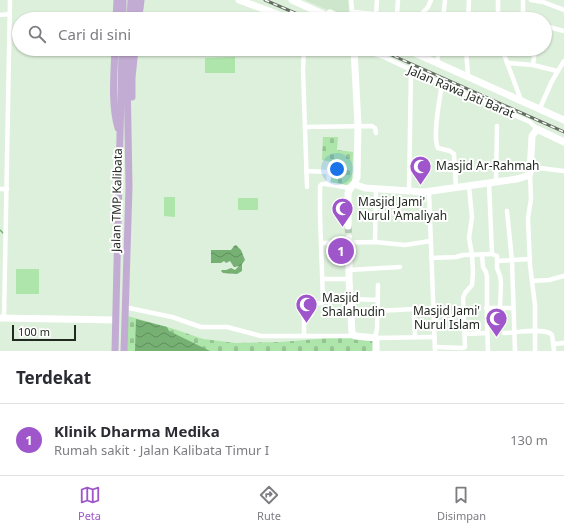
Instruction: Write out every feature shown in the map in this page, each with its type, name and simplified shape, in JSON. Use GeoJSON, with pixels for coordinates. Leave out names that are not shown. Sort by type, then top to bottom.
{"type":"FeatureCollection","features":[{"type":"Feature","properties":{"kind":"main road"},"geometry":{"type":"LineString","coordinates":[[116,12],[117,0]]}},
{"type":"Feature","properties":{"kind":"main road"},"geometry":{"type":"LineString","coordinates":[[123,0],[123,12]]}},
{"type":"Feature","properties":{"kind":"main road"},"geometry":{"type":"LineString","coordinates":[[130,12],[131,0]]}},
{"type":"Feature","properties":{"kind":"main road"},"geometry":{"type":"LineString","coordinates":[[136,0],[136,12]]}},
{"type":"Feature","properties":{"kind":"main road"},"geometry":{"type":"LineString","coordinates":[[139,12],[141,0]]}},
{"type":"Feature","properties":{"kind":"main road"},"geometry":{"type":"LineString","coordinates":[[115,56],[114,85],[116,122],[120,138]]}},
{"type":"Feature","properties":{"kind":"main road","name":"Jalan TMP Kalibata"},"geometry":{"type":"LineString","coordinates":[[123,56],[129,131],[129,187],[124,307],[124,351]]}},
{"type":"Feature","properties":{"kind":"main road","name":"Jalan TMP Kalibata"},"geometry":{"type":"LineString","coordinates":[[115,351],[120,138],[124,72],[127,56]]}},
{"type":"Feature","properties":{"kind":"main road"},"geometry":{"type":"LineString","coordinates":[[129,131],[133,112],[132,82],[134,56]]}},
{"type":"Feature","properties":{"kind":"street"},"geometry":{"type":"LineString","coordinates":[[10,0],[6,228],[2,318],[116,320]]}},
{"type":"Feature","properties":{"kind":"street"},"geometry":{"type":"LineString","coordinates":[[238,0],[271,12]]}},
{"type":"Feature","properties":{"kind":"street"},"geometry":{"type":"LineString","coordinates":[[292,0],[319,12]]}},
{"type":"Feature","properties":{"kind":"street"},"geometry":{"type":"LineString","coordinates":[[302,0],[328,12]]}},
{"type":"Feature","properties":{"kind":"street"},"geometry":{"type":"LineString","coordinates":[[351,0],[353,12]]}},
{"type":"Feature","properties":{"kind":"street"},"geometry":{"type":"LineString","coordinates":[[376,12],[377,0]]}},
{"type":"Feature","properties":{"kind":"street"},"geometry":{"type":"LineString","coordinates":[[397,12],[398,0]]}},
{"type":"Feature","properties":{"kind":"street"},"geometry":{"type":"LineString","coordinates":[[423,12],[428,7],[431,0]]}},
{"type":"Feature","properties":{"kind":"street"},"geometry":{"type":"LineString","coordinates":[[444,12],[445,0]]}},
{"type":"Feature","properties":{"kind":"street"},"geometry":{"type":"LineString","coordinates":[[468,12],[469,0]]}},
{"type":"Feature","properties":{"kind":"street"},"geometry":{"type":"LineString","coordinates":[[498,0],[498,12]]}},
{"type":"Feature","properties":{"kind":"street"},"geometry":{"type":"LineString","coordinates":[[523,12],[524,0]]}},
{"type":"Feature","properties":{"kind":"street"},"geometry":{"type":"LineString","coordinates":[[531,0],[564,10]]}},
{"type":"Feature","properties":{"kind":"street"},"geometry":{"type":"LineString","coordinates":[[0,15],[10,14]]}},
{"type":"Feature","properties":{"kind":"street"},"geometry":{"type":"LineString","coordinates":[[552,28],[564,31]]}},
{"type":"Feature","properties":{"kind":"street"},"geometry":{"type":"LineString","coordinates":[[304,56],[307,187]]}},
{"type":"Feature","properties":{"kind":"street"},"geometry":{"type":"LineString","coordinates":[[348,226],[348,196],[357,178],[358,125],[354,56]]}},
{"type":"Feature","properties":{"kind":"street","name":"Jalan Rawa Jati Barat"},"geometry":{"type":"LineString","coordinates":[[379,56],[530,122],[536,129]]}},
{"type":"Feature","properties":{"kind":"street"},"geometry":{"type":"LineString","coordinates":[[428,56],[437,59],[468,76],[564,120]]}},
{"type":"Feature","properties":{"kind":"street"},"geometry":{"type":"LineString","coordinates":[[467,56],[468,76]]}},
{"type":"Feature","properties":{"kind":"street"},"geometry":{"type":"LineString","coordinates":[[504,56],[521,100]]}},
{"type":"Feature","properties":{"kind":"street"},"geometry":{"type":"LineString","coordinates":[[533,65],[534,56]]}},
{"type":"Feature","properties":{"kind":"street"},"geometry":{"type":"LineString","coordinates":[[540,108],[557,71],[564,61]]}},
{"type":"Feature","properties":{"kind":"street"},"geometry":{"type":"LineString","coordinates":[[507,63],[533,65],[557,71]]}},
{"type":"Feature","properties":{"kind":"street"},"geometry":{"type":"LineString","coordinates":[[409,191],[411,70]]}},
{"type":"Feature","properties":{"kind":"street"},"geometry":{"type":"LineString","coordinates":[[442,84],[436,144],[438,148],[454,152],[456,188]]}},
{"type":"Feature","properties":{"kind":"street"},"geometry":{"type":"LineString","coordinates":[[305,127],[358,125],[374,126],[376,133]]}},
{"type":"Feature","properties":{"kind":"street"},"geometry":{"type":"LineString","coordinates":[[492,254],[493,183],[497,126]]}},
{"type":"Feature","properties":{"kind":"street"},"geometry":{"type":"LineString","coordinates":[[535,351],[528,218],[532,199],[530,170],[532,136],[536,129],[564,142]]}},
{"type":"Feature","properties":{"kind":"street"},"geometry":{"type":"LineString","coordinates":[[304,336],[304,316],[311,315],[310,304],[323,302],[320,188],[322,184],[429,192],[523,178],[530,170]]}},
{"type":"Feature","properties":{"kind":"street"},"geometry":{"type":"LineString","coordinates":[[530,170],[564,171]]}},
{"type":"Feature","properties":{"kind":"street"},"geometry":{"type":"LineString","coordinates":[[306,171],[327,172],[328,184]]}},
{"type":"Feature","properties":{"kind":"street"},"geometry":{"type":"LineString","coordinates":[[0,184],[7,186]]}},
{"type":"Feature","properties":{"kind":"street"},"geometry":{"type":"LineString","coordinates":[[0,189],[7,186]]}},
{"type":"Feature","properties":{"kind":"street"},"geometry":{"type":"LineString","coordinates":[[429,192],[435,349],[464,348],[463,298],[472,282],[472,255],[469,238],[472,217],[469,187]]}},
{"type":"Feature","properties":{"kind":"street"},"geometry":{"type":"LineString","coordinates":[[375,242],[376,189]]}},
{"type":"Feature","properties":{"kind":"street"},"geometry":{"type":"LineString","coordinates":[[507,211],[512,261],[515,351]]}},
{"type":"Feature","properties":{"kind":"street"},"geometry":{"type":"LineString","coordinates":[[321,243],[349,241],[405,245],[430,241]]}},
{"type":"Feature","properties":{"kind":"street"},"geometry":{"type":"LineString","coordinates":[[349,241],[350,313],[352,333],[355,336]]}},
{"type":"Feature","properties":{"kind":"street"},"geometry":{"type":"LineString","coordinates":[[482,255],[483,267],[487,277],[486,308],[488,351]]}},
{"type":"Feature","properties":{"kind":"street"},"geometry":{"type":"LineString","coordinates":[[431,258],[496,255],[501,283],[500,308]]}},
{"type":"Feature","properties":{"kind":"street"},"geometry":{"type":"LineString","coordinates":[[497,261],[530,260]]}},
{"type":"Feature","properties":{"kind":"street"},"geometry":{"type":"LineString","coordinates":[[349,270],[400,267]]}},
{"type":"Feature","properties":{"kind":"street"},"geometry":{"type":"LineString","coordinates":[[532,281],[549,280],[564,276]]}},
{"type":"Feature","properties":{"kind":"street"},"geometry":{"type":"LineString","coordinates":[[323,279],[349,279]]}},
{"type":"Feature","properties":{"kind":"street"},"geometry":{"type":"LineString","coordinates":[[376,351],[375,338],[377,329],[378,285]]}},
{"type":"Feature","properties":{"kind":"street"},"geometry":{"type":"LineString","coordinates":[[350,299],[378,300]]}},
{"type":"Feature","properties":{"kind":"street"},"geometry":{"type":"LineString","coordinates":[[124,307],[172,318],[201,327],[227,327],[261,336],[435,338]]}},
{"type":"Feature","properties":{"kind":"street"},"geometry":{"type":"LineString","coordinates":[[350,313],[434,308]]}},
{"type":"Feature","properties":{"kind":"street"},"geometry":{"type":"LineString","coordinates":[[486,308],[513,308]]}},
{"type":"Feature","properties":{"kind":"street"},"geometry":{"type":"LineString","coordinates":[[414,315],[414,337]]}},
{"type":"Feature","properties":{"kind":"street"},"geometry":{"type":"LineString","coordinates":[[504,333],[535,331],[551,333],[554,351]]}},
{"type":"Feature","properties":{"kind":"street"},"geometry":{"type":"LineString","coordinates":[[464,334],[487,333]]}},
{"type":"Feature","properties":{"kind":"street"},"geometry":{"type":"LineString","coordinates":[[554,344],[564,343]]}},
{"type":"Feature","properties":{"kind":"shaded area"},"geometry":{"type":"Polygon","coordinates":[[[305,0],[348,0],[349,12],[332,12],[305,0]]]}},
{"type":"Feature","properties":{"kind":"green space"},"geometry":{"type":"Polygon","coordinates":[[[235,57],[235,73],[205,73],[205,58],[235,57]]]}},
{"type":"Feature","properties":{"kind":"green space"},"geometry":{"type":"Polygon","coordinates":[[[323,137],[338,137],[337,150],[353,152],[352,181],[346,185],[330,182],[332,162],[322,160],[323,137]]]}},
{"type":"Feature","properties":{"kind":"green space"},"geometry":{"type":"Polygon","coordinates":[[[164,197],[175,197],[175,217],[164,216],[164,197]]]}},
{"type":"Feature","properties":{"kind":"green space"},"geometry":{"type":"Polygon","coordinates":[[[238,198],[258,198],[258,210],[238,210],[238,198]]]}},
{"type":"Feature","properties":{"kind":"green space"},"geometry":{"type":"Polygon","coordinates":[[[16,269],[39,269],[39,294],[16,294],[16,269]]]}},
{"type":"Feature","properties":{"kind":"green space"},"geometry":{"type":"Polygon","coordinates":[[[124,315],[203,339],[236,343],[280,342],[355,336],[375,337],[376,351],[124,351],[124,315]]]}},
{"type":"Feature","properties":{"kind":"water"},"geometry":{"type":"Polygon","coordinates":[[[236,245],[241,250],[245,260],[242,264],[242,271],[237,274],[223,273],[221,271],[222,270],[231,268],[235,270],[239,266],[234,267],[230,261],[226,263],[224,261],[221,263],[211,263],[211,250],[231,250],[236,245]]]}},
{"type":"Feature","properties":{"kind":"water"},"geometry":{"type":"Polygon","coordinates":[[[136,319],[167,327],[169,331],[210,351],[135,351],[136,319]]]}},
{"type":"Feature","properties":{"kind":"waterway"},"geometry":{"type":"LineString","coordinates":[[0,230],[3,233]]}},
{"type":"Feature","properties":{"kind":"tunnel"},"geometry":{"type":"LineString","coordinates":[[348,226],[349,238]]}},
{"type":"Feature","properties":{"kind":"railway"},"geometry":{"type":"LineString","coordinates":[[265,0],[293,12]]}},
{"type":"Feature","properties":{"kind":"railway"},"geometry":{"type":"LineString","coordinates":[[394,56],[564,132]]}},
{"type":"Feature","properties":{"kind":"place","name":"Masjid Ar-Rahmah"},"geometry":{"type":"Point","coordinates":[420,186]}},
{"type":"Feature","properties":{"kind":"place","name":"Masjid Jami' Nurul 'Amaliyah"},"geometry":{"type":"Point","coordinates":[342,228]}},
{"type":"Feature","properties":{"kind":"place","name":"Klinik Dharma Medika"},"geometry":{"type":"Point","coordinates":[341,251]}},
{"type":"Feature","properties":{"kind":"place","name":"Masjid Shalahudin"},"geometry":{"type":"Point","coordinates":[307,324]}},
{"type":"Feature","properties":{"kind":"place","name":"Masjid Jami' Nurul Islam"},"geometry":{"type":"Point","coordinates":[496,338]}}]}
